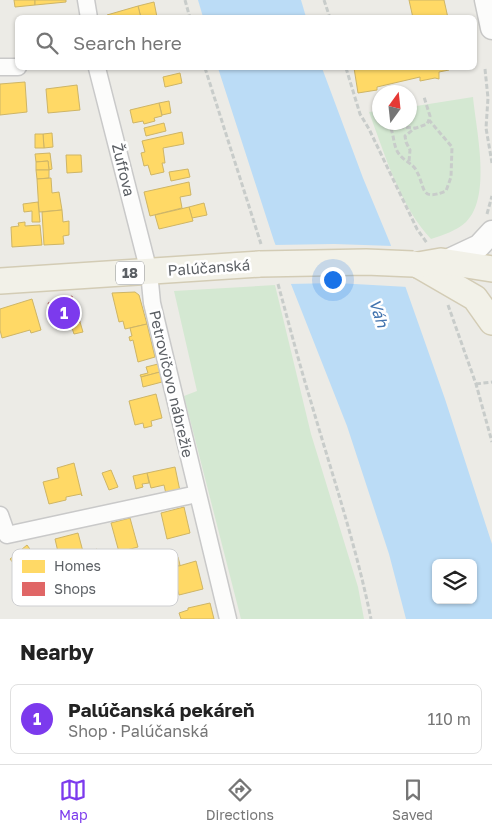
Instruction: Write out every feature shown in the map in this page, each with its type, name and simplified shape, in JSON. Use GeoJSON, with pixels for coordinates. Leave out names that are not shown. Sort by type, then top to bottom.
{"type":"FeatureCollection","features":[{"type":"Feature","properties":{"kind":"main road"},"geometry":{"type":"LineString","coordinates":[[486,0],[492,28]]}},
{"type":"Feature","properties":{"kind":"main road"},"geometry":{"type":"LineString","coordinates":[[427,259],[479,246],[492,232]]}},
{"type":"Feature","properties":{"kind":"main road","name":"Palúčanská"},"geometry":{"type":"LineString","coordinates":[[0,281],[149,272],[260,254],[366,262],[427,259],[492,269]]}},
{"type":"Feature","properties":{"kind":"main road"},"geometry":{"type":"LineString","coordinates":[[427,259],[475,298],[492,322]]}},
{"type":"Feature","properties":{"kind":"main road","name":"Palúčanská"},"geometry":{"type":"LineString","coordinates":[[427,259],[442,269],[474,284],[492,296]]}},
{"type":"Feature","properties":{"kind":"street"},"geometry":{"type":"LineString","coordinates":[[86,0],[88,15]]}},
{"type":"Feature","properties":{"kind":"street"},"geometry":{"type":"LineString","coordinates":[[0,67],[15,67]]}},
{"type":"Feature","properties":{"kind":"street","name":"Žuffova"},"geometry":{"type":"LineString","coordinates":[[98,70],[149,272]]}},
{"type":"Feature","properties":{"kind":"street","name":"Petrovičovo nábrežie"},"geometry":{"type":"LineString","coordinates":[[149,272],[152,303],[228,619]]}},
{"type":"Feature","properties":{"kind":"street"},"geometry":{"type":"LineString","coordinates":[[0,515],[7,536],[197,494]]}},
{"type":"Feature","properties":{"kind":"path"},"geometry":{"type":"LineString","coordinates":[[185,0],[189,15]]}},
{"type":"Feature","properties":{"kind":"path"},"geometry":{"type":"LineString","coordinates":[[324,0],[329,15]]}},
{"type":"Feature","properties":{"kind":"path"},"geometry":{"type":"LineString","coordinates":[[484,69],[488,98],[486,128],[492,163]]}},
{"type":"Feature","properties":{"kind":"path"},"geometry":{"type":"LineString","coordinates":[[206,70],[260,254]]}},
{"type":"Feature","properties":{"kind":"path"},"geometry":{"type":"LineString","coordinates":[[347,70],[360,114],[424,241],[427,259]]}},
{"type":"Feature","properties":{"kind":"path"},"geometry":{"type":"LineString","coordinates":[[417,128],[427,124],[430,116],[424,97]]}},
{"type":"Feature","properties":{"kind":"path"},"geometry":{"type":"LineString","coordinates":[[392,130],[399,154],[416,169],[422,190],[433,196],[446,191],[451,177],[452,147],[429,120]]}},
{"type":"Feature","properties":{"kind":"path"},"geometry":{"type":"LineString","coordinates":[[409,162],[410,150],[405,136],[413,130]]}},
{"type":"Feature","properties":{"kind":"path"},"geometry":{"type":"LineString","coordinates":[[278,284],[363,577],[371,619]]}},
{"type":"Feature","properties":{"kind":"path"},"geometry":{"type":"LineString","coordinates":[[445,297],[476,384],[492,442]]}},
{"type":"Feature","properties":{"kind":"path"},"geometry":{"type":"LineString","coordinates":[[476,384],[492,382]]}},
{"type":"Feature","properties":{"kind":"green space"},"geometry":{"type":"Polygon","coordinates":[[[473,97],[479,144],[480,180],[474,211],[462,225],[431,239],[420,226],[402,196],[375,130],[417,130],[417,106],[473,97]]]}},
{"type":"Feature","properties":{"kind":"green space"},"geometry":{"type":"Polygon","coordinates":[[[275,285],[311,434],[358,587],[364,619],[241,619],[184,396],[197,391],[174,291],[275,285]]]}},
{"type":"Feature","properties":{"kind":"water"},"geometry":{"type":"Polygon","coordinates":[[[198,0],[301,0],[305,15],[202,15],[198,0]]]}},
{"type":"Feature","properties":{"kind":"water","name":"Váh"},"geometry":{"type":"Polygon","coordinates":[[[219,70],[323,70],[363,178],[390,243],[445,399],[492,544],[492,619],[406,619],[389,554],[347,426],[274,241],[219,70]]]}},
{"type":"Feature","properties":{"kind":"pier"},"geometry":{"type":"Polygon","coordinates":[[[334,244],[393,246],[408,287],[337,283],[288,284],[273,245],[334,244]]]}},
{"type":"Feature","properties":{"kind":"building: Homes"},"geometry":{"type":"Polygon","coordinates":[[[14,0],[35,0],[35,5],[15,7],[14,0]]]}},
{"type":"Feature","properties":{"kind":"building: Homes"},"geometry":{"type":"Polygon","coordinates":[[[35,0],[66,0],[66,2],[35,5],[35,0]]]}},
{"type":"Feature","properties":{"kind":"building: Homes"},"geometry":{"type":"Polygon","coordinates":[[[409,0],[444,0],[447,15],[412,15],[409,0]]]}},
{"type":"Feature","properties":{"kind":"building: Homes"},"geometry":{"type":"Polygon","coordinates":[[[154,2],[157,15],[140,15],[138,6],[154,2]]]}},
{"type":"Feature","properties":{"kind":"building: Homes"},"geometry":{"type":"Polygon","coordinates":[[[138,6],[140,15],[107,15],[138,6]]]}},
{"type":"Feature","properties":{"kind":"building: Homes"},"geometry":{"type":"Polygon","coordinates":[[[354,70],[449,70],[439,72],[439,79],[420,81],[420,77],[386,85],[372,85],[372,91],[358,93],[354,70]]]}},
{"type":"Feature","properties":{"kind":"building: Homes"},"geometry":{"type":"Polygon","coordinates":[[[180,73],[182,83],[165,87],[163,77],[180,73]]]}},
{"type":"Feature","properties":{"kind":"building: Homes"},"geometry":{"type":"Polygon","coordinates":[[[25,82],[27,112],[0,115],[0,84],[25,82]]]}},
{"type":"Feature","properties":{"kind":"building: Homes"},"geometry":{"type":"Polygon","coordinates":[[[77,85],[80,110],[48,113],[46,89],[77,85]]]}},
{"type":"Feature","properties":{"kind":"building: Homes"},"geometry":{"type":"Polygon","coordinates":[[[169,101],[171,113],[162,115],[159,103],[169,101]]]}},
{"type":"Feature","properties":{"kind":"building: Homes"},"geometry":{"type":"Polygon","coordinates":[[[159,103],[162,116],[154,118],[155,121],[144,124],[143,121],[133,123],[130,110],[159,103]]]}},
{"type":"Feature","properties":{"kind":"building: Homes"},"geometry":{"type":"Polygon","coordinates":[[[164,123],[166,131],[146,136],[144,128],[164,123]]]}},
{"type":"Feature","properties":{"kind":"building: Homes"},"geometry":{"type":"Polygon","coordinates":[[[182,132],[184,144],[163,148],[165,163],[162,163],[164,172],[151,175],[148,165],[144,166],[141,153],[145,152],[142,141],[182,132]]]}},
{"type":"Feature","properties":{"kind":"building: Homes"},"geometry":{"type":"Polygon","coordinates":[[[52,133],[53,147],[44,148],[43,134],[52,133]]]}},
{"type":"Feature","properties":{"kind":"building: Homes"},"geometry":{"type":"Polygon","coordinates":[[[35,134],[43,134],[44,148],[35,148],[35,134]]]}},
{"type":"Feature","properties":{"kind":"building: Homes"},"geometry":{"type":"Polygon","coordinates":[[[50,153],[52,169],[49,170],[48,161],[36,162],[35,154],[50,153]]]}},
{"type":"Feature","properties":{"kind":"building: Homes"},"geometry":{"type":"Polygon","coordinates":[[[66,155],[81,155],[82,172],[67,173],[66,155]]]}},
{"type":"Feature","properties":{"kind":"building: Homes"},"geometry":{"type":"Polygon","coordinates":[[[48,161],[49,170],[36,170],[36,162],[48,161]]]}},
{"type":"Feature","properties":{"kind":"building: Homes"},"geometry":{"type":"Polygon","coordinates":[[[188,169],[190,177],[171,181],[169,172],[188,169]]]}},
{"type":"Feature","properties":{"kind":"building: Homes"},"geometry":{"type":"Polygon","coordinates":[[[36,170],[49,170],[49,178],[37,179],[36,170]]]}},
{"type":"Feature","properties":{"kind":"building: Homes"},"geometry":{"type":"Polygon","coordinates":[[[51,178],[52,193],[59,192],[62,210],[39,212],[37,179],[51,178]]]}},
{"type":"Feature","properties":{"kind":"building: Homes"},"geometry":{"type":"Polygon","coordinates":[[[189,182],[191,195],[180,197],[182,208],[150,216],[144,192],[189,182]]]}},
{"type":"Feature","properties":{"kind":"building: Homes"},"geometry":{"type":"Polygon","coordinates":[[[38,202],[40,222],[32,222],[32,211],[24,212],[23,204],[38,202]]]}},
{"type":"Feature","properties":{"kind":"building: Homes"},"geometry":{"type":"Polygon","coordinates":[[[204,203],[207,215],[192,218],[189,207],[204,203]]]}},
{"type":"Feature","properties":{"kind":"building: Homes"},"geometry":{"type":"Polygon","coordinates":[[[189,207],[193,221],[159,229],[155,215],[189,207]]]}},
{"type":"Feature","properties":{"kind":"building: Homes"},"geometry":{"type":"Polygon","coordinates":[[[62,210],[63,222],[69,221],[69,235],[63,236],[64,244],[44,245],[42,212],[62,210]]]}},
{"type":"Feature","properties":{"kind":"building: Homes"},"geometry":{"type":"Polygon","coordinates":[[[25,222],[25,226],[40,225],[42,245],[12,247],[11,227],[19,226],[18,223],[25,222]]]}},
{"type":"Feature","properties":{"kind":"building: Homes"},"geometry":{"type":"Polygon","coordinates":[[[135,292],[139,295],[147,324],[125,329],[123,321],[119,322],[112,293],[135,292]]]}},
{"type":"Feature","properties":{"kind":"building: Homes"},"geometry":{"type":"Polygon","coordinates":[[[32,299],[41,330],[31,333],[30,330],[2,338],[0,309],[32,299]]]}},
{"type":"Feature","properties":{"kind":"building: Homes"},"geometry":{"type":"Polygon","coordinates":[[[80,322],[83,332],[74,334],[71,325],[80,322]]]}},
{"type":"Feature","properties":{"kind":"building: Homes"},"geometry":{"type":"Polygon","coordinates":[[[147,324],[155,357],[138,362],[133,340],[130,341],[129,337],[132,336],[130,328],[147,324]]]}},
{"type":"Feature","properties":{"kind":"building: Homes"},"geometry":{"type":"Polygon","coordinates":[[[158,364],[160,372],[141,377],[140,375],[148,373],[146,367],[158,364]]]}},
{"type":"Feature","properties":{"kind":"building: Homes"},"geometry":{"type":"Polygon","coordinates":[[[160,372],[162,382],[143,387],[141,377],[160,372]]]}},
{"type":"Feature","properties":{"kind":"building: Homes"},"geometry":{"type":"Polygon","coordinates":[[[156,394],[162,418],[151,421],[152,426],[144,428],[143,423],[135,425],[129,401],[156,394]]]}},
{"type":"Feature","properties":{"kind":"building: Homes"},"geometry":{"type":"Polygon","coordinates":[[[74,463],[82,496],[81,494],[66,497],[66,500],[49,504],[43,482],[59,478],[57,468],[74,463]]]}},
{"type":"Feature","properties":{"kind":"building: Homes"},"geometry":{"type":"Polygon","coordinates":[[[175,467],[180,491],[166,494],[164,485],[151,488],[147,473],[175,467]]]}},
{"type":"Feature","properties":{"kind":"building: Homes"},"geometry":{"type":"Polygon","coordinates":[[[111,470],[118,487],[109,490],[102,473],[111,470]]]}},
{"type":"Feature","properties":{"kind":"building: Homes"},"geometry":{"type":"Polygon","coordinates":[[[147,473],[149,483],[142,484],[143,487],[136,489],[133,476],[147,473]]]}},
{"type":"Feature","properties":{"kind":"building: Homes"},"geometry":{"type":"Polygon","coordinates":[[[184,507],[190,533],[167,539],[161,513],[184,507]]]}},
{"type":"Feature","properties":{"kind":"building: Homes"},"geometry":{"type":"Polygon","coordinates":[[[130,518],[138,547],[118,549],[111,523],[130,518]]]}},
{"type":"Feature","properties":{"kind":"building: Homes"},"geometry":{"type":"Polygon","coordinates":[[[78,533],[82,549],[57,549],[55,539],[78,533]]]}},
{"type":"Feature","properties":{"kind":"building: Homes"},"geometry":{"type":"Polygon","coordinates":[[[196,561],[203,589],[179,595],[178,566],[196,561]]]}},
{"type":"Feature","properties":{"kind":"building: Homes"},"geometry":{"type":"Polygon","coordinates":[[[210,603],[214,619],[181,619],[179,613],[188,610],[188,608],[210,603]]]}},
{"type":"Feature","properties":{"kind":"building: Shops"},"geometry":{"type":"Polygon","coordinates":[[[72,296],[80,322],[56,329],[48,303],[72,296]]]}},
{"type":"Feature","properties":{"kind":"place","name":"Palúčanská pekáreň"},"geometry":{"type":"Point","coordinates":[64,313]}}]}
